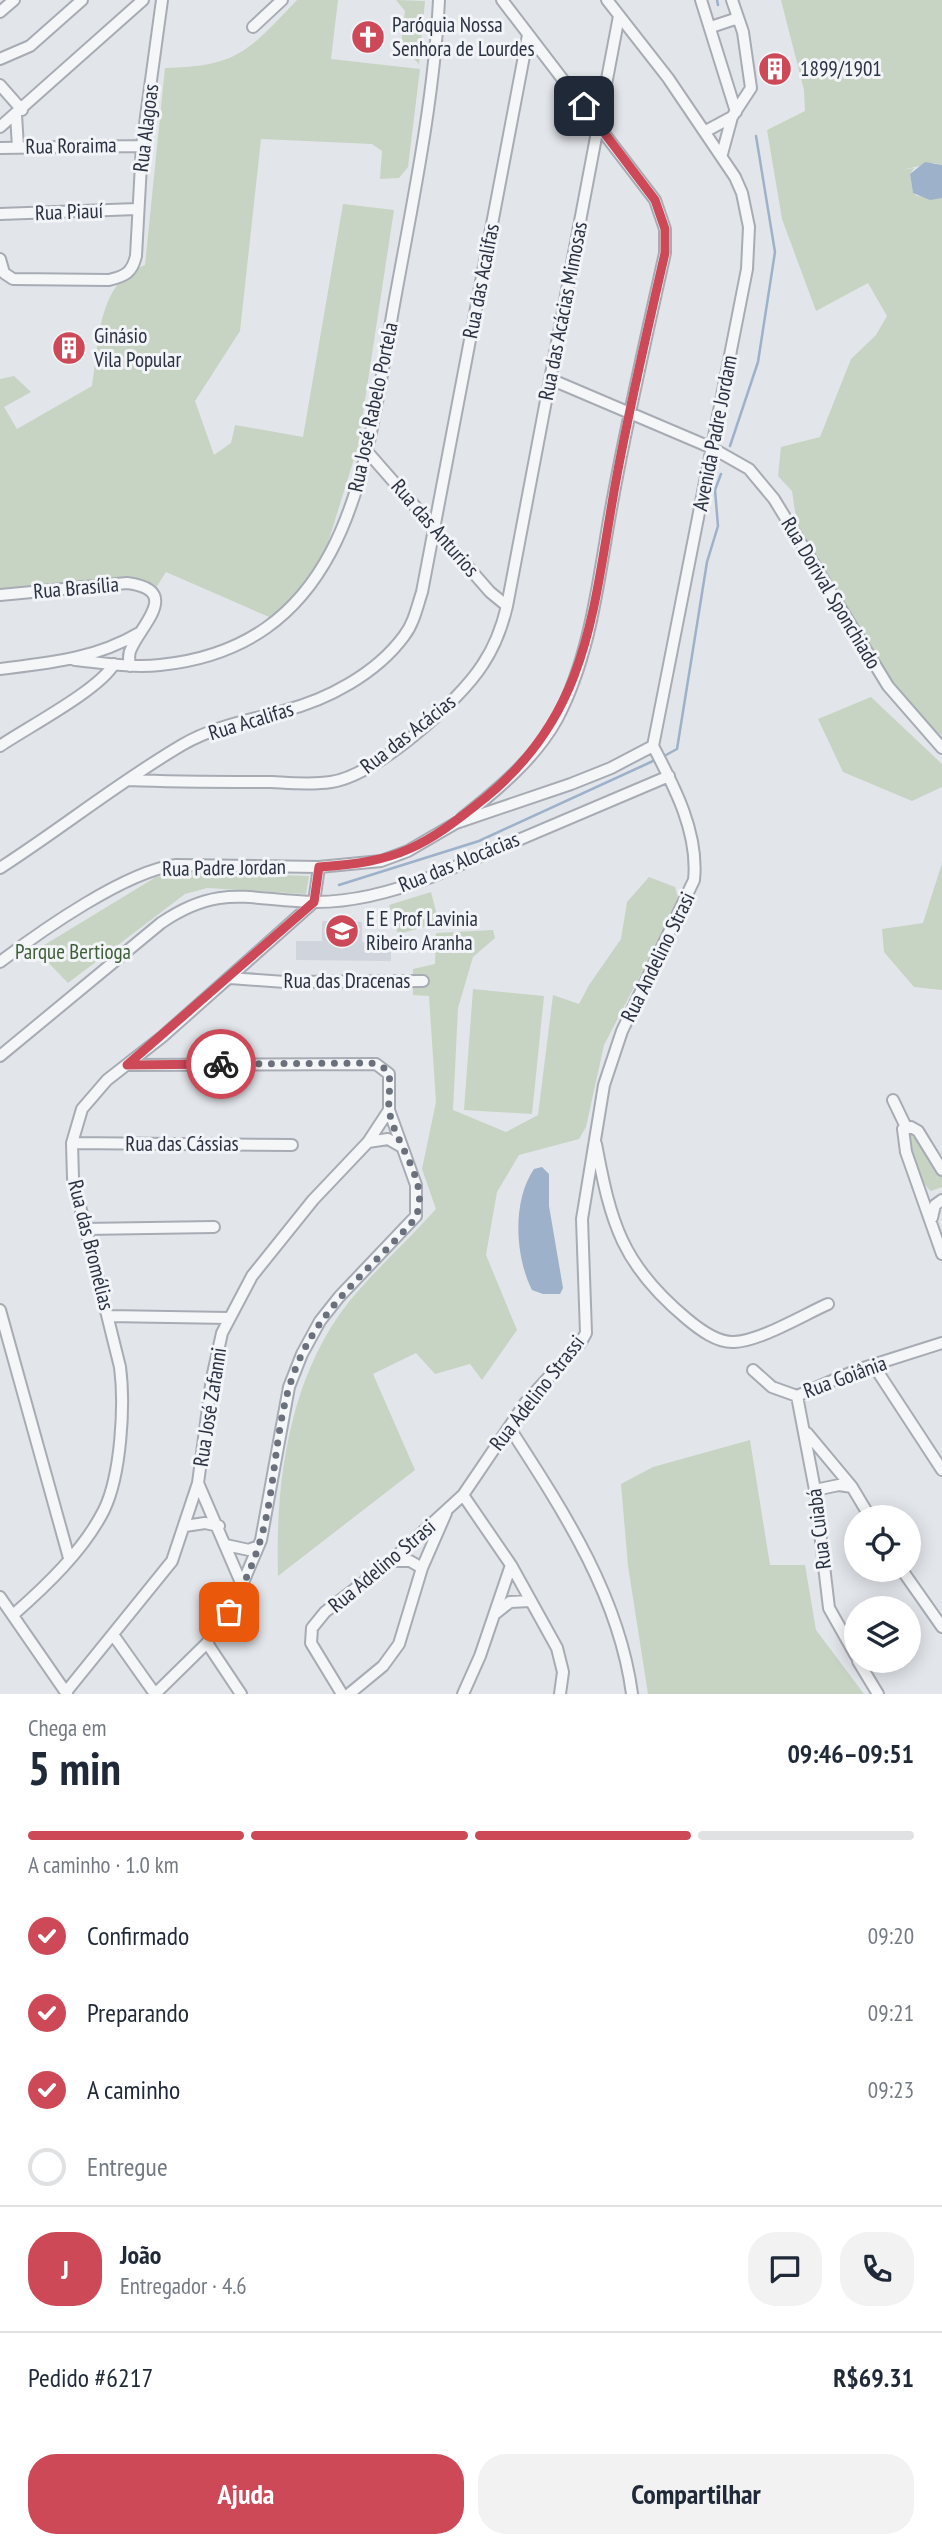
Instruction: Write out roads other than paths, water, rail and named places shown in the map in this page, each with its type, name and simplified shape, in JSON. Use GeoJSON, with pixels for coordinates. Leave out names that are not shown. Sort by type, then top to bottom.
{"type":"FeatureCollection","features":[{"type":"Feature","properties":{"kind":"street"},"geometry":{"type":"LineString","coordinates":[[0,12],[14,0]]}},
{"type":"Feature","properties":{"kind":"street"},"geometry":{"type":"LineString","coordinates":[[0,60],[30,46],[82,0]]}},
{"type":"Feature","properties":{"kind":"street"},"geometry":{"type":"LineString","coordinates":[[0,127],[19,113],[143,0]]}},
{"type":"Feature","properties":{"kind":"street","name":"Rua Alagoas"},"geometry":{"type":"LineString","coordinates":[[0,259],[4,273],[13,279],[109,279],[129,273],[136,256],[142,146],[162,0]]}},
{"type":"Feature","properties":{"kind":"street"},"geometry":{"type":"LineString","coordinates":[[253,27],[282,0]]}},
{"type":"Feature","properties":{"kind":"street","name":"Rua José Rabelo Portela"},"geometry":{"type":"LineString","coordinates":[[75,660],[130,666],[181,662],[255,635],[297,602],[315,582],[340,539],[354,498],[365,449],[417,183],[439,0]]}},
{"type":"Feature","properties":{"kind":"street"},"geometry":{"type":"LineString","coordinates":[[456,823],[524,763],[555,721],[581,661],[629,414],[665,253],[665,229],[655,200],[502,0]]}},
{"type":"Feature","properties":{"kind":"street","name":"Avenida Padre Jordam"},"geometry":{"type":"LineString","coordinates":[[607,0],[722,154],[742,193],[749,242],[712,448],[653,746]]}},
{"type":"Feature","properties":{"kind":"street"},"geometry":{"type":"LineString","coordinates":[[701,0],[734,114]]}},
{"type":"Feature","properties":{"kind":"street"},"geometry":{"type":"LineString","coordinates":[[722,154],[734,114],[748,95],[751,82],[732,0]]}},
{"type":"Feature","properties":{"kind":"street","name":"Rua das Acácias Mimosas"},"geometry":{"type":"LineString","coordinates":[[507,606],[619,16]]}},
{"type":"Feature","properties":{"kind":"street"},"geometry":{"type":"LineString","coordinates":[[711,27],[738,18]]}},
{"type":"Feature","properties":{"kind":"street","name":"Rua das Acalifas"},"geometry":{"type":"LineString","coordinates":[[434,526],[528,35]]}},
{"type":"Feature","properties":{"kind":"street"},"geometry":{"type":"LineString","coordinates":[[0,85],[19,113],[18,147]]}},
{"type":"Feature","properties":{"kind":"street"},"geometry":{"type":"LineString","coordinates":[[706,131],[734,114]]}},
{"type":"Feature","properties":{"kind":"street","name":"Rua Roraima"},"geometry":{"type":"LineString","coordinates":[[0,148],[142,146]]}},
{"type":"Feature","properties":{"kind":"street","name":"Rua Piauí"},"geometry":{"type":"LineString","coordinates":[[0,214],[137,209]]}},
{"type":"Feature","properties":{"kind":"street","name":"Rua Dorival Sponchiado"},"geometry":{"type":"LineString","coordinates":[[550,379],[712,448],[736,460],[762,481],[888,686],[942,748]]}},
{"type":"Feature","properties":{"kind":"street","name":"Rua das Anturios"},"geometry":{"type":"LineString","coordinates":[[365,449],[491,592],[507,606]]}},
{"type":"Feature","properties":{"kind":"street","name":"Rua Acalifas"},"geometry":{"type":"LineString","coordinates":[[0,868],[129,780],[206,733],[229,723],[305,705],[354,681],[371,668],[404,636],[414,619],[434,526]]}},
{"type":"Feature","properties":{"kind":"street","name":"Rua Brasília"},"geometry":{"type":"LineString","coordinates":[[0,595],[138,585],[152,594],[155,603],[144,630],[131,649],[130,666]]}},
{"type":"Feature","properties":{"kind":"street","name":"Rua das Acácias"},"geometry":{"type":"LineString","coordinates":[[129,780],[330,783],[363,773],[467,687],[497,641],[507,606]]}},
{"type":"Feature","properties":{"kind":"street"},"geometry":{"type":"LineString","coordinates":[[0,669],[75,660],[119,645],[144,630]]}},
{"type":"Feature","properties":{"kind":"street"},"geometry":{"type":"LineString","coordinates":[[0,746],[83,692],[114,664]]}},
{"type":"Feature","properties":{"kind":"street"},"geometry":{"type":"LineString","coordinates":[[495,791],[504,806],[611,768],[653,746]]}},
{"type":"Feature","properties":{"kind":"street","name":"Rua Andelino Strasi"},"geometry":{"type":"LineString","coordinates":[[595,1138],[613,1052],[694,880],[693,852],[678,792],[653,746]]}},
{"type":"Feature","properties":{"kind":"street","name":"Rua das Alocácias"},"geometry":{"type":"LineString","coordinates":[[0,1056],[161,923],[189,905],[226,896],[314,902],[371,895],[414,884],[669,776]]}},
{"type":"Feature","properties":{"kind":"street","name":"Rua Padre Jordan"},"geometry":{"type":"LineString","coordinates":[[0,962],[107,893],[160,867],[360,865],[393,857],[437,836],[456,823],[504,806]]}},
{"type":"Feature","properties":{"kind":"street"},"geometry":{"type":"LineString","coordinates":[[314,902],[319,867]]}},
{"type":"Feature","properties":{"kind":"street","name":"Rua das Bromélias"},"geometry":{"type":"LineString","coordinates":[[13,1615],[69,1558],[103,1511],[117,1454],[124,1395],[108,1315],[73,1178],[72,1143],[82,1109],[93,1094],[230,978],[314,902]]}},
{"type":"Feature","properties":{"kind":"street","name":"Rua das Dracenas"},"geometry":{"type":"LineString","coordinates":[[230,978],[285,982],[423,981]]}},
{"type":"Feature","properties":{"kind":"street"},"geometry":{"type":"LineString","coordinates":[[114,1636],[155,1694],[207,1643],[242,1585],[258,1546],[289,1387],[302,1354],[320,1321],[339,1297],[416,1216],[416,1185],[389,1110],[389,1074],[380,1066],[371,1063],[127,1065]]}},
{"type":"Feature","properties":{"kind":"street"},"geometry":{"type":"LineString","coordinates":[[892,1100],[905,1128],[906,1152],[932,1219],[942,1254]]}},
{"type":"Feature","properties":{"kind":"street","name":"Rua José Zafanni"},"geometry":{"type":"LineString","coordinates":[[66,1693],[172,1561],[198,1483],[217,1349],[229,1318],[252,1276],[313,1200],[368,1142],[389,1110]]}},
{"type":"Feature","properties":{"kind":"street"},"geometry":{"type":"LineString","coordinates":[[905,1128],[918,1132],[942,1170]]}},
{"type":"Feature","properties":{"kind":"street"},"geometry":{"type":"LineString","coordinates":[[595,1138],[611,1214],[632,1262],[656,1290],[693,1323],[710,1335],[736,1342],[828,1304]]}},
{"type":"Feature","properties":{"kind":"street","name":"Rua Adelino Strassi"},"geometry":{"type":"LineString","coordinates":[[447,1511],[463,1495],[509,1427],[586,1333],[582,1219],[595,1138]]}},
{"type":"Feature","properties":{"kind":"street"},"geometry":{"type":"LineString","coordinates":[[368,1142],[388,1139],[402,1147]]}},
{"type":"Feature","properties":{"kind":"street","name":"Rua das Cássias"},"geometry":{"type":"LineString","coordinates":[[72,1143],[292,1145]]}},
{"type":"Feature","properties":{"kind":"street"},"geometry":{"type":"LineString","coordinates":[[932,1219],[935,1205],[942,1200]]}},
{"type":"Feature","properties":{"kind":"street"},"geometry":{"type":"LineString","coordinates":[[84,1229],[214,1227]]}},
{"type":"Feature","properties":{"kind":"street"},"geometry":{"type":"LineString","coordinates":[[0,1310],[69,1558]]}},
{"type":"Feature","properties":{"kind":"street"},"geometry":{"type":"LineString","coordinates":[[108,1315],[229,1318]]}},
{"type":"Feature","properties":{"kind":"street","name":"Rua Goiânia"},"geometry":{"type":"LineString","coordinates":[[753,1370],[772,1387],[797,1396],[942,1343]]}},
{"type":"Feature","properties":{"kind":"street"},"geometry":{"type":"LineString","coordinates":[[874,1366],[942,1470]]}},
{"type":"Feature","properties":{"kind":"street","name":"Rua Cuiabá"},"geometry":{"type":"LineString","coordinates":[[797,1396],[807,1433],[830,1608],[844,1634]]}},
{"type":"Feature","properties":{"kind":"street"},"geometry":{"type":"LineString","coordinates":[[509,1427],[545,1483],[596,1575],[623,1650],[632,1694]]}},
{"type":"Feature","properties":{"kind":"street"},"geometry":{"type":"LineString","coordinates":[[807,1433],[852,1487],[863,1505]]}},
{"type":"Feature","properties":{"kind":"street"},"geometry":{"type":"LineString","coordinates":[[198,1483],[219,1526],[242,1585]]}},
{"type":"Feature","properties":{"kind":"street"},"geometry":{"type":"LineString","coordinates":[[815,1490],[839,1485],[852,1487]]}},
{"type":"Feature","properties":{"kind":"street"},"geometry":{"type":"LineString","coordinates":[[463,1495],[510,1565],[563,1664],[560,1694]]}},
{"type":"Feature","properties":{"kind":"street"},"geometry":{"type":"LineString","coordinates":[[349,1694],[392,1657],[409,1619],[422,1568],[447,1511]]}},
{"type":"Feature","properties":{"kind":"street","name":"Rua Adelino Strasi"},"geometry":{"type":"LineString","coordinates":[[342,1694],[311,1643],[310,1632],[325,1612],[391,1561],[447,1511]]}},
{"type":"Feature","properties":{"kind":"street"},"geometry":{"type":"LineString","coordinates":[[185,1526],[205,1523],[219,1526]]}},
{"type":"Feature","properties":{"kind":"street"},"geometry":{"type":"LineString","coordinates":[[226,1545],[245,1549],[258,1546]]}},
{"type":"Feature","properties":{"kind":"street"},"geometry":{"type":"LineString","coordinates":[[391,1561],[410,1560],[422,1568]]}},
{"type":"Feature","properties":{"kind":"street"},"geometry":{"type":"LineString","coordinates":[[463,1694],[481,1656],[510,1565]]}},
{"type":"Feature","properties":{"kind":"street"},"geometry":{"type":"LineString","coordinates":[[910,1582],[942,1627]]}},
{"type":"Feature","properties":{"kind":"street"},"geometry":{"type":"LineString","coordinates":[[0,1597],[66,1693]]}},
{"type":"Feature","properties":{"kind":"street"},"geometry":{"type":"LineString","coordinates":[[494,1615],[510,1602],[530,1601]]}},
{"type":"Feature","properties":{"kind":"street"},"geometry":{"type":"LineString","coordinates":[[207,1643],[241,1694]]}},
{"type":"Feature","properties":{"kind":"street"},"geometry":{"type":"LineString","coordinates":[[865,1673],[878,1694]]}},
{"type":"Feature","properties":{"kind":"water"},"geometry":{"type":"Polygon","coordinates":[[[925,162],[942,165],[942,198],[930,200],[913,193],[910,174],[925,162]]]}},
{"type":"Feature","properties":{"kind":"water"},"geometry":{"type":"Polygon","coordinates":[[[542,1167],[549,1174],[549,1206],[563,1288],[560,1294],[543,1294],[532,1290],[519,1245],[522,1197],[534,1169],[542,1167]]]}},
{"type":"Feature","properties":{"kind":"waterway"},"geometry":{"type":"LineString","coordinates":[[717,0],[718,5]]}},
{"type":"Feature","properties":{"kind":"waterway"},"geometry":{"type":"LineString","coordinates":[[730,446],[758,362],[775,252],[756,136]]}},
{"type":"Feature","properties":{"kind":"waterway"},"geometry":{"type":"LineString","coordinates":[[666,755],[677,749],[707,562],[718,526],[715,490],[721,474]]}},
{"type":"Feature","properties":{"kind":"waterway"},"geometry":{"type":"LineString","coordinates":[[339,885],[479,841],[653,761]]}},
{"type":"Feature","properties":{"kind":"place","name":"Paróquia Nossa Senhora de Lourdes"},"geometry":{"type":"Point","coordinates":[368,37]}},
{"type":"Feature","properties":{"kind":"place","name":"1899/1901"},"geometry":{"type":"Point","coordinates":[775,69]}},
{"type":"Feature","properties":{"kind":"place","name":"Ginásio Vila Popular"},"geometry":{"type":"Point","coordinates":[69,348]}},
{"type":"Feature","properties":{"kind":"place","name":"E E Prof Lavinia Ribeiro Aranha"},"geometry":{"type":"Point","coordinates":[342,931]}},
{"type":"Feature","properties":{"kind":"park label","name":"Parque Bertioga"},"geometry":{"type":"Point","coordinates":[73,952]}}]}
